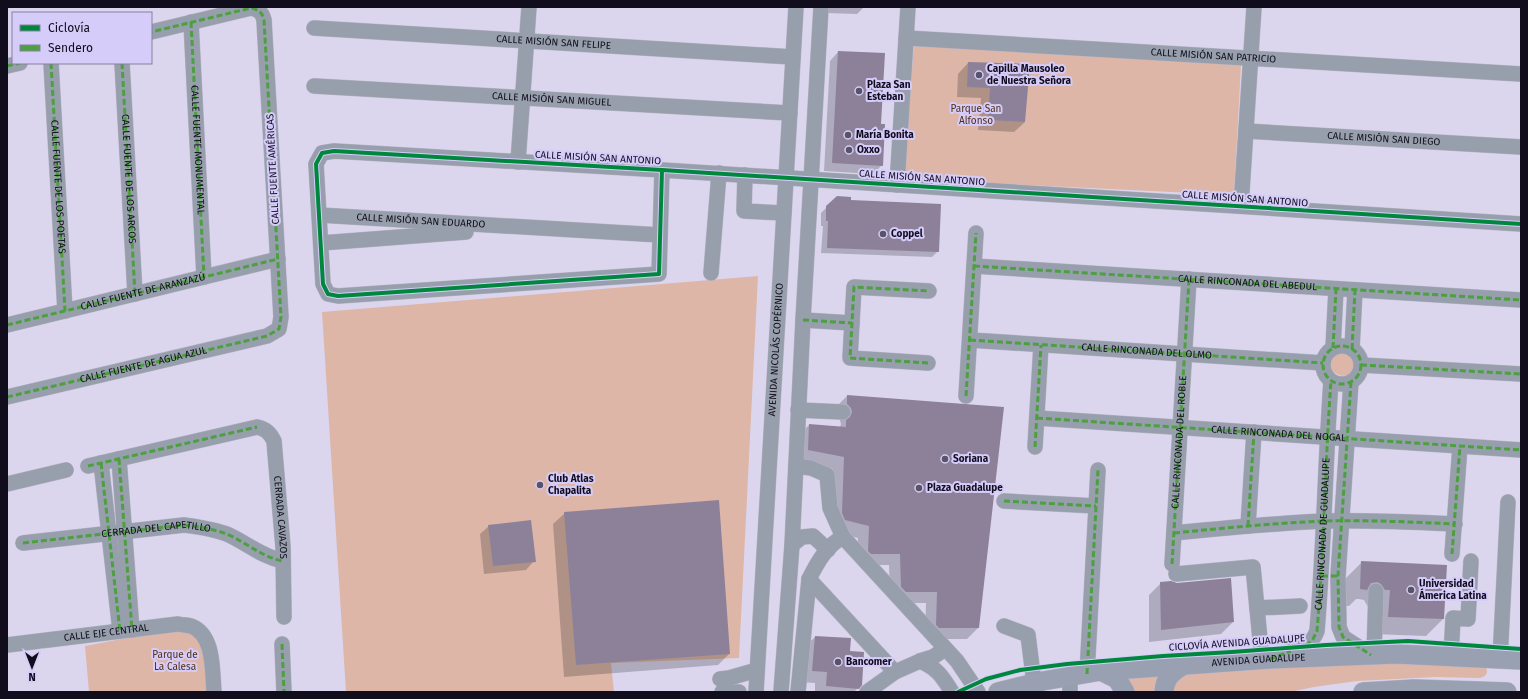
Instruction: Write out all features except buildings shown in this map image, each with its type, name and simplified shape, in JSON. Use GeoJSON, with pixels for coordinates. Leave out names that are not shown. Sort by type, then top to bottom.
{"type":"FeatureCollection","features":[{"type":"Feature","properties":{"kind":"main road","name":"AVENIDA GUADALUPE"},"geometry":{"type":"LineString","coordinates":[[998,692],[1034,683],[1182,666],[1266,659],[1396,654],[1521,660]]}},
{"type":"Feature","properties":{"kind":"main road"},"geometry":{"type":"LineString","coordinates":[[1164,692],[1164,685],[1170,674],[1182,666]]}},
{"type":"Feature","properties":{"kind":"main road"},"geometry":{"type":"LineString","coordinates":[[1082,678],[1116,679],[1125,692]]}},
{"type":"Feature","properties":{"kind":"main road"},"geometry":{"type":"LineString","coordinates":[[1363,692],[1414,689],[1507,692]]}},
{"type":"Feature","properties":{"kind":"street"},"geometry":{"type":"LineString","coordinates":[[518,162],[529,7]]}},
{"type":"Feature","properties":{"kind":"street","name":"AVENIDA NICOLÁS COPÉRNICO"},"geometry":{"type":"LineString","coordinates":[[756,692],[796,7]]}},
{"type":"Feature","properties":{"kind":"street"},"geometry":{"type":"LineString","coordinates":[[781,692],[792,545],[802,320],[821,7]]}},
{"type":"Feature","properties":{"kind":"street"},"geometry":{"type":"LineString","coordinates":[[897,185],[908,7]]}},
{"type":"Feature","properties":{"kind":"street"},"geometry":{"type":"LineString","coordinates":[[1241,206],[1254,7]]}},
{"type":"Feature","properties":{"kind":"street","name":"CALLE FUENTE AMÉRICAS"},"geometry":{"type":"LineString","coordinates":[[191,22],[251,8],[258,10],[263,14],[282,318],[279,329]]}},
{"type":"Feature","properties":{"kind":"street"},"geometry":{"type":"LineString","coordinates":[[152,32],[191,22]]}},
{"type":"Feature","properties":{"kind":"street","name":"CALLE FUENTE MONUMENTAL"},"geometry":{"type":"LineString","coordinates":[[191,22],[204,277]]}},
{"type":"Feature","properties":{"kind":"street","name":"CALLE MISIÓN SAN FELIPE"},"geometry":{"type":"LineString","coordinates":[[314,28],[793,57]]}},
{"type":"Feature","properties":{"kind":"street","name":"CALLE MISIÓN SAN PATRICIO"},"geometry":{"type":"LineString","coordinates":[[906,38],[1521,74]]}},
{"type":"Feature","properties":{"kind":"street","name":"CALLE FUENTE DE LOS POETAS"},"geometry":{"type":"LineString","coordinates":[[51,64],[64,311]]}},
{"type":"Feature","properties":{"kind":"street","name":"CALLE FUENTE DE LOS ARCOS"},"geometry":{"type":"LineString","coordinates":[[122,64],[135,294]]}},
{"type":"Feature","properties":{"kind":"street","name":"CALLE MISIÓN SAN MIGUEL"},"geometry":{"type":"LineString","coordinates":[[314,86],[790,113]]}},
{"type":"Feature","properties":{"kind":"street","name":"CALLE MISIÓN SAN DIEGO"},"geometry":{"type":"LineString","coordinates":[[1246,131],[1521,146]]}},
{"type":"Feature","properties":{"kind":"street","name":"CALLE MISIÓN SAN ANTONIO"},"geometry":{"type":"LineString","coordinates":[[319,215],[316,164],[322,153],[334,151],[719,173],[1521,224]]}},
{"type":"Feature","properties":{"kind":"street"},"geometry":{"type":"LineString","coordinates":[[319,215],[323,284],[328,294],[338,296],[659,274],[662,170]]}},
{"type":"Feature","properties":{"kind":"street"},"geometry":{"type":"LineString","coordinates":[[711,272],[719,173]]}},
{"type":"Feature","properties":{"kind":"street"},"geometry":{"type":"LineString","coordinates":[[745,175],[744,211],[784,213]]}},
{"type":"Feature","properties":{"kind":"street","name":"CALLE MISIÓN SAN EDUARDO"},"geometry":{"type":"LineString","coordinates":[[319,215],[660,236]]}},
{"type":"Feature","properties":{"kind":"street","name":"CALLE MISIÓN SAN EDUARDO"},"geometry":{"type":"LineString","coordinates":[[321,243],[523,227]]}},
{"type":"Feature","properties":{"kind":"street"},"geometry":{"type":"LineString","coordinates":[[966,396],[976,233]]}},
{"type":"Feature","properties":{"kind":"street","name":"CALLE FUENTE DE ARANZAZÚ"},"geometry":{"type":"LineString","coordinates":[[7,325],[278,259]]}},
{"type":"Feature","properties":{"kind":"street","name":"CALLE RINCONADA DEL ABEDUL"},"geometry":{"type":"LineString","coordinates":[[974,266],[1521,300]]}},
{"type":"Feature","properties":{"kind":"street","name":"CALLE RINCONADA DEL ROBLE"},"geometry":{"type":"LineString","coordinates":[[1189,280],[1174,534],[1174,569],[1253,567],[1257,608]]}},
{"type":"Feature","properties":{"kind":"street"},"geometry":{"type":"LineString","coordinates":[[928,364],[850,358],[854,287],[929,291]]}},
{"type":"Feature","properties":{"kind":"street"},"geometry":{"type":"LineString","coordinates":[[1333,348],[1336,289]]}},
{"type":"Feature","properties":{"kind":"street"},"geometry":{"type":"LineString","coordinates":[[1352,349],[1355,290]]}},
{"type":"Feature","properties":{"kind":"street"},"geometry":{"type":"LineString","coordinates":[[802,320],[852,323]]}},
{"type":"Feature","properties":{"kind":"street","name":"CALLE FUENTE DE AGUA AZUL"},"geometry":{"type":"LineString","coordinates":[[7,397],[267,336],[279,329]]}},
{"type":"Feature","properties":{"kind":"street","name":"CALLE RINCONADA DEL OLMO"},"geometry":{"type":"LineString","coordinates":[[970,340],[1323,363]]}},
{"type":"Feature","properties":{"kind":"street"},"geometry":{"type":"LineString","coordinates":[[1035,448],[1041,345]]}},
{"type":"Feature","properties":{"kind":"street"},"geometry":{"type":"LineString","coordinates":[[1340,346],[1346,346],[1352,349],[1357,353],[1361,366],[1360,372],[1351,382],[1344,384],[1331,381],[1323,370],[1324,357],[1333,348],[1340,346]]}},
{"type":"Feature","properties":{"kind":"street"},"geometry":{"type":"LineString","coordinates":[[1361,366],[1521,374]]}},
{"type":"Feature","properties":{"kind":"street","name":"CALLE RINCONADA DE GUADALUPE"},"geometry":{"type":"LineString","coordinates":[[1266,659],[1305,646],[1317,631],[1322,576],[1327,437],[1331,381]]}},
{"type":"Feature","properties":{"kind":"street","name":"CALLE RINCONADA DE GUADALUPE"},"geometry":{"type":"LineString","coordinates":[[1351,382],[1338,576],[1340,631],[1348,640],[1373,655]]}},
{"type":"Feature","properties":{"kind":"street"},"geometry":{"type":"LineString","coordinates":[[798,410],[843,412]]}},
{"type":"Feature","properties":{"kind":"street","name":"CALLE RINCONADA DEL NOGAL"},"geometry":{"type":"LineString","coordinates":[[1037,418],[1521,450]]}},
{"type":"Feature","properties":{"kind":"street","name":"CERRADA CAVAZOS"},"geometry":{"type":"LineString","coordinates":[[119,459],[257,427],[264,429],[270,434],[274,440],[283,547],[284,617]]}},
{"type":"Feature","properties":{"kind":"street"},"geometry":{"type":"LineString","coordinates":[[1248,526],[1254,432]]}},
{"type":"Feature","properties":{"kind":"street"},"geometry":{"type":"LineString","coordinates":[[1452,554],[1460,446]]}},
{"type":"Feature","properties":{"kind":"street"},"geometry":{"type":"LineString","coordinates":[[119,459],[125,531],[126,631],[109,533],[94,464],[119,459]]}},
{"type":"Feature","properties":{"kind":"street"},"geometry":{"type":"LineString","coordinates":[[796,466],[811,468],[827,475],[830,508],[843,537],[957,661],[978,692]]}},
{"type":"Feature","properties":{"kind":"street"},"geometry":{"type":"LineString","coordinates":[[7,484],[66,470]]}},
{"type":"Feature","properties":{"kind":"street"},"geometry":{"type":"LineString","coordinates":[[1082,678],[1098,470]]}},
{"type":"Feature","properties":{"kind":"street"},"geometry":{"type":"LineString","coordinates":[[1004,501],[1096,506]]}},
{"type":"Feature","properties":{"kind":"street"},"geometry":{"type":"LineString","coordinates":[[1500,659],[1508,502]]}},
{"type":"Feature","properties":{"kind":"street"},"geometry":{"type":"LineString","coordinates":[[1174,534],[1248,526],[1341,521],[1398,521],[1454,524]]}},
{"type":"Feature","properties":{"kind":"street","name":"CERRADA DEL CAPETILLO"},"geometry":{"type":"LineString","coordinates":[[23,543],[184,524],[209,529],[228,535],[265,557],[282,561]]}},
{"type":"Feature","properties":{"kind":"street"},"geometry":{"type":"LineString","coordinates":[[792,545],[802,537],[813,536],[828,550]]}},
{"type":"Feature","properties":{"kind":"street"},"geometry":{"type":"LineString","coordinates":[[798,692],[808,579],[816,564],[835,541],[843,537]]}},
{"type":"Feature","properties":{"kind":"street"},"geometry":{"type":"LineString","coordinates":[[1451,656],[1453,618],[1468,620],[1471,561]]}},
{"type":"Feature","properties":{"kind":"street"},"geometry":{"type":"LineString","coordinates":[[1322,576],[1338,576]]}},
{"type":"Feature","properties":{"kind":"street"},"geometry":{"type":"LineString","coordinates":[[808,579],[895,672]]}},
{"type":"Feature","properties":{"kind":"street"},"geometry":{"type":"LineString","coordinates":[[1373,655],[1376,591]]}},
{"type":"Feature","properties":{"kind":"street"},"geometry":{"type":"LineString","coordinates":[[1266,659],[1257,608],[1300,606]]}},
{"type":"Feature","properties":{"kind":"street","name":"CALLE EJE CENTRAL"},"geometry":{"type":"LineString","coordinates":[[7,644],[178,624],[192,626],[204,635],[209,648],[214,692]]}},
{"type":"Feature","properties":{"kind":"street"},"geometry":{"type":"LineString","coordinates":[[1004,626],[1028,635],[1034,683]]}},
{"type":"Feature","properties":{"kind":"street"},"geometry":{"type":"LineString","coordinates":[[760,627],[771,643],[778,644],[784,642]]}},
{"type":"Feature","properties":{"kind":"street"},"geometry":{"type":"LineString","coordinates":[[282,644],[284,692]]}},
{"type":"Feature","properties":{"kind":"street"},"geometry":{"type":"LineString","coordinates":[[868,692],[895,672],[920,661],[934,658],[943,646]]}},
{"type":"Feature","properties":{"kind":"street"},"geometry":{"type":"LineString","coordinates":[[920,661],[930,665],[941,674],[952,692]]}},
{"type":"Feature","properties":{"kind":"street"},"geometry":{"type":"LineString","coordinates":[[739,692],[721,685],[729,678],[757,670]]}},
{"type":"Feature","properties":{"kind":"green space","name":"Parque San Alfonso"},"geometry":{"type":"Polygon","coordinates":[[[914,42],[1241,65],[1234,195],[904,179],[914,42]]]}},
{"type":"Feature","properties":{"kind":"green space","name":"Club Atlas Chapalita"},"geometry":{"type":"Polygon","coordinates":[[[758,276],[739,658],[611,663],[614,692],[346,692],[322,312],[758,276]]]}},
{"type":"Feature","properties":{"kind":"green space"},"geometry":{"type":"Polygon","coordinates":[[[1340,352],[1345,352],[1353,358],[1356,364],[1352,372],[1346,376],[1336,374],[1330,369],[1330,357],[1340,352]]]}},
{"type":"Feature","properties":{"kind":"green space","name":"Parque de La Calesa"},"geometry":{"type":"Polygon","coordinates":[[[178,628],[202,637],[211,692],[89,692],[85,646],[178,628]]]}},
{"type":"Feature","properties":{"kind":"green space"},"geometry":{"type":"Polygon","coordinates":[[[1400,661],[1485,666],[1487,672],[1486,675],[1480,678],[1435,677],[1357,681],[1290,692],[1169,692],[1185,671],[1240,671],[1338,663],[1400,661]]]}},
{"type":"Feature","properties":{"kind":"green space"},"geometry":{"type":"Polygon","coordinates":[[[1165,673],[1158,692],[1133,692],[1123,677],[1165,673]]]}},
{"type":"Feature","properties":{"kind":"marked path"},"geometry":{"type":"LineString","coordinates":[[7,397],[267,336],[279,329],[281,317],[264,20],[262,15],[258,11],[251,8],[152,32]]}},
{"type":"Feature","properties":{"kind":"marked path"},"geometry":{"type":"LineString","coordinates":[[191,22],[204,277]]}},
{"type":"Feature","properties":{"kind":"marked path"},"geometry":{"type":"LineString","coordinates":[[7,66],[16,64]]}},
{"type":"Feature","properties":{"kind":"marked path"},"geometry":{"type":"LineString","coordinates":[[51,64],[65,311]]}},
{"type":"Feature","properties":{"kind":"marked path"},"geometry":{"type":"LineString","coordinates":[[122,64],[135,294]]}},
{"type":"Feature","properties":{"kind":"marked path"},"geometry":{"type":"LineString","coordinates":[[966,396],[976,233]]}},
{"type":"Feature","properties":{"kind":"marked path"},"geometry":{"type":"LineString","coordinates":[[7,325],[278,259]]}},
{"type":"Feature","properties":{"kind":"marked path"},"geometry":{"type":"LineString","coordinates":[[974,266],[1521,300]]}},
{"type":"Feature","properties":{"kind":"marked path"},"geometry":{"type":"LineString","coordinates":[[1172,564],[1189,279]]}},
{"type":"Feature","properties":{"kind":"marked path"},"geometry":{"type":"LineString","coordinates":[[928,363],[850,358],[854,287],[929,291]]}},
{"type":"Feature","properties":{"kind":"marked path"},"geometry":{"type":"LineString","coordinates":[[1333,348],[1336,289]]}},
{"type":"Feature","properties":{"kind":"marked path"},"geometry":{"type":"LineString","coordinates":[[1352,349],[1355,290]]}},
{"type":"Feature","properties":{"kind":"marked path"},"geometry":{"type":"LineString","coordinates":[[803,320],[852,323]]}},
{"type":"Feature","properties":{"kind":"marked path"},"geometry":{"type":"LineString","coordinates":[[970,340],[1323,363]]}},
{"type":"Feature","properties":{"kind":"marked path"},"geometry":{"type":"LineString","coordinates":[[1035,447],[1041,345]]}},
{"type":"Feature","properties":{"kind":"marked path"},"geometry":{"type":"LineString","coordinates":[[1338,346],[1346,346],[1353,349],[1358,354],[1361,365],[1358,376],[1353,381],[1346,384],[1338,384],[1331,381],[1326,376],[1323,369],[1323,361],[1326,354],[1331,349],[1338,346]]}},
{"type":"Feature","properties":{"kind":"marked path"},"geometry":{"type":"LineString","coordinates":[[1361,365],[1521,374]]}},
{"type":"Feature","properties":{"kind":"marked path"},"geometry":{"type":"LineString","coordinates":[[1306,646],[1313,639],[1317,631],[1331,381]]}},
{"type":"Feature","properties":{"kind":"marked path"},"geometry":{"type":"LineString","coordinates":[[1351,382],[1338,576],[1339,627],[1343,637],[1371,655]]}},
{"type":"Feature","properties":{"kind":"marked path"},"geometry":{"type":"LineString","coordinates":[[1037,418],[1521,450]]}},
{"type":"Feature","properties":{"kind":"marked path"},"geometry":{"type":"LineString","coordinates":[[88,466],[257,427]]}},
{"type":"Feature","properties":{"kind":"marked path"},"geometry":{"type":"LineString","coordinates":[[1248,526],[1254,432]]}},
{"type":"Feature","properties":{"kind":"marked path"},"geometry":{"type":"LineString","coordinates":[[1452,554],[1460,446]]}},
{"type":"Feature","properties":{"kind":"marked path"},"geometry":{"type":"LineString","coordinates":[[119,459],[132,630]]}},
{"type":"Feature","properties":{"kind":"marked path"},"geometry":{"type":"LineString","coordinates":[[101,463],[120,631]]}},
{"type":"Feature","properties":{"kind":"marked path"},"geometry":{"type":"LineString","coordinates":[[1087,674],[1098,470]]}},
{"type":"Feature","properties":{"kind":"marked path"},"geometry":{"type":"LineString","coordinates":[[1004,501],[1096,506]]}},
{"type":"Feature","properties":{"kind":"marked path"},"geometry":{"type":"LineString","coordinates":[[1174,533],[1269,524],[1326,521],[1455,524]]}},
{"type":"Feature","properties":{"kind":"marked path"},"geometry":{"type":"LineString","coordinates":[[23,543],[184,525],[207,528],[224,533],[236,538],[255,550],[282,561]]}},
{"type":"Feature","properties":{"kind":"marked path"},"geometry":{"type":"LineString","coordinates":[[1322,576],[1338,576]]}},
{"type":"Feature","properties":{"kind":"marked path"},"geometry":{"type":"LineString","coordinates":[[282,644],[284,692]]}},
{"type":"Feature","properties":{"kind":"marked path"},"geometry":{"type":"LineString","coordinates":[[1270,659],[1291,651]]}},
{"type":"Feature","properties":{"kind":"cycle path"},"geometry":{"type":"LineString","coordinates":[[662,170],[659,274],[338,296],[328,294],[323,284],[316,164],[322,153],[334,151],[662,170],[1521,224]]}},
{"type":"Feature","properties":{"kind":"cycle path","name":"CICLOVÍA AVENIDA GUADALUPE"},"geometry":{"type":"LineString","coordinates":[[958,692],[986,679],[1020,670],[1067,664],[1163,656],[1408,641],[1521,649]]}},
{"type":"Feature","properties":{"kind":"place","name":"Capilla Mausoleo de Nuestra Señora"},"geometry":{"type":"Point","coordinates":[979,75]}},
{"type":"Feature","properties":{"kind":"place","name":"Plaza San Esteban"},"geometry":{"type":"Point","coordinates":[859,91]}},
{"type":"Feature","properties":{"kind":"place","name":"María Bonita"},"geometry":{"type":"Point","coordinates":[848,135]}},
{"type":"Feature","properties":{"kind":"place","name":"Oxxo"},"geometry":{"type":"Point","coordinates":[849,150]}},
{"type":"Feature","properties":{"kind":"place","name":"Coppel"},"geometry":{"type":"Point","coordinates":[883,234]}},
{"type":"Feature","properties":{"kind":"place","name":"Soriana"},"geometry":{"type":"Point","coordinates":[945,459]}},
{"type":"Feature","properties":{"kind":"place","name":"Club Atlas Chapalita"},"geometry":{"type":"Point","coordinates":[540,485]}},
{"type":"Feature","properties":{"kind":"place","name":"Plaza Guadalupe"},"geometry":{"type":"Point","coordinates":[919,488]}},
{"type":"Feature","properties":{"kind":"place","name":"Universidad Ámerica Latina"},"geometry":{"type":"Point","coordinates":[1411,590]}},
{"type":"Feature","properties":{"kind":"place","name":"Bancomer"},"geometry":{"type":"Point","coordinates":[838,662]}}]}
